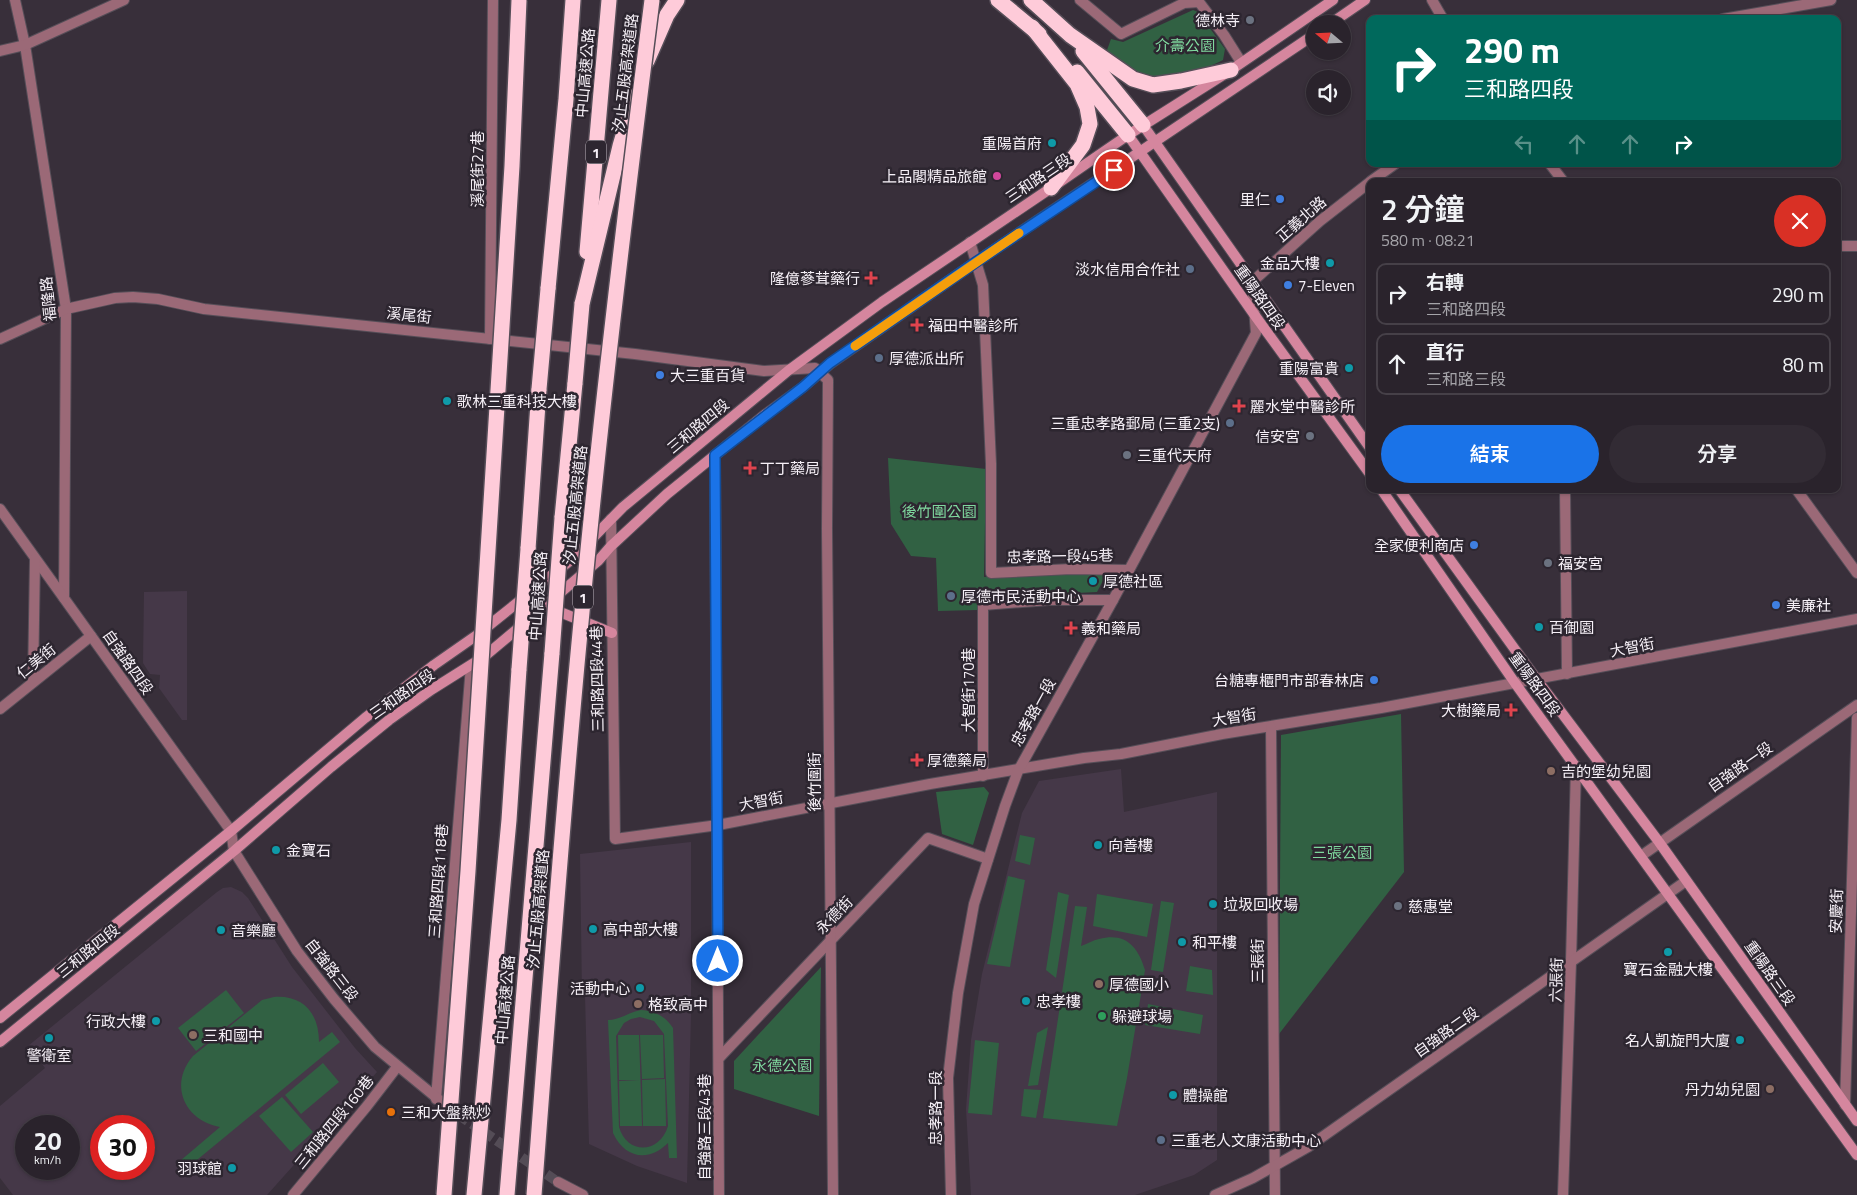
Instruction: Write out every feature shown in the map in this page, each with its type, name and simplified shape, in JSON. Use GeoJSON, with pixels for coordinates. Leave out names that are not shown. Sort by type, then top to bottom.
{"type":"FeatureCollection","features":[{"type":"Feature","properties":{"kind":"highway"},"geometry":{"type":"LineString","coordinates":[[444,1195],[468,871],[503,315],[512,166],[518,0]]}},
{"type":"Feature","properties":{"kind":"highway","name":"中山高速公路"},"geometry":{"type":"LineString","coordinates":[[474,1195],[509,820],[540,389],[573,0]]}},
{"type":"Feature","properties":{"kind":"highway","name":"中山高速公路"},"geometry":{"type":"LineString","coordinates":[[507,1195],[562,518],[609,0]]}},
{"type":"Feature","properties":{"kind":"highway","name":"汐止五股高架道路"},"geometry":{"type":"LineString","coordinates":[[534,1195],[559,871],[582,610],[610,340],[652,0]]}},
{"type":"Feature","properties":{"kind":"highway"},"geometry":{"type":"LineString","coordinates":[[582,304],[633,100],[655,40],[667,15],[677,0]]}},
{"type":"Feature","properties":{"kind":"highway"},"geometry":{"type":"LineString","coordinates":[[998,0],[1032,27],[1072,66],[1128,134]]}},
{"type":"Feature","properties":{"kind":"highway"},"geometry":{"type":"LineString","coordinates":[[1031,0],[1070,35],[1132,79],[1153,85],[1181,81],[1236,66]]}},
{"type":"Feature","properties":{"kind":"highway"},"geometry":{"type":"LineString","coordinates":[[1032,27],[1077,84],[1087,107],[1090,124],[1083,145],[1052,188]]}},
{"type":"Feature","properties":{"kind":"highway"},"geometry":{"type":"LineString","coordinates":[[1070,35],[1144,125]]}},
{"type":"Feature","properties":{"kind":"main road","name":"三和路三段"},"geometry":{"type":"LineString","coordinates":[[789,370],[882,302],[1052,188],[1128,134],[1236,66],[1333,0]]}},
{"type":"Feature","properties":{"kind":"main road"},"geometry":{"type":"LineString","coordinates":[[1343,15],[1365,0]]}},
{"type":"Feature","properties":{"kind":"main road"},"geometry":{"type":"LineString","coordinates":[[821,372],[830,363],[976,262],[1306,40]]}},
{"type":"Feature","properties":{"kind":"main road","name":"重陽路四段"},"geometry":{"type":"LineString","coordinates":[[1144,125],[1366,442]]}},
{"type":"Feature","properties":{"kind":"main road","name":"重陽路四段"},"geometry":{"type":"LineString","coordinates":[[1128,134],[1256,317],[1366,468]]}},
{"type":"Feature","properties":{"kind":"main road","name":"三和路四段"},"geometry":{"type":"LineString","coordinates":[[0,1018],[231,831],[365,718],[477,635],[572,559],[610,519],[789,370]]}},
{"type":"Feature","properties":{"kind":"main road","name":"三和路四段"},"geometry":{"type":"LineString","coordinates":[[0,1042],[234,851],[331,767],[389,720],[431,690],[485,656],[598,561],[611,546],[667,494],[821,372]]}},
{"type":"Feature","properties":{"kind":"main road","name":"重陽路四段"},"geometry":{"type":"LineString","coordinates":[[1383,493],[1515,683],[1669,894]]}},
{"type":"Feature","properties":{"kind":"main road","name":"重陽路四段"},"geometry":{"type":"LineString","coordinates":[[1402,493],[1537,680],[1659,842]]}},
{"type":"Feature","properties":{"kind":"main road"},"geometry":{"type":"LineString","coordinates":[[545,606],[612,633]]}},
{"type":"Feature","properties":{"kind":"main road","name":"重陽路三段"},"geometry":{"type":"LineString","coordinates":[[1659,842],[1857,1121]]}},
{"type":"Feature","properties":{"kind":"main road"},"geometry":{"type":"LineString","coordinates":[[1669,894],[1857,1155]]}},
{"type":"Feature","properties":{"kind":"street","name":"福隆路"},"geometry":{"type":"LineString","coordinates":[[15,0],[25,45],[66,309],[64,598]]}},
{"type":"Feature","properties":{"kind":"street"},"geometry":{"type":"LineString","coordinates":[[0,51],[25,45],[124,0]]}},
{"type":"Feature","properties":{"kind":"street","name":"溪尾街27巷"},"geometry":{"type":"LineString","coordinates":[[490,339],[493,0]]}},
{"type":"Feature","properties":{"kind":"street"},"geometry":{"type":"LineString","coordinates":[[1080,0],[1121,34],[1184,3],[1199,2],[1224,35],[1236,66]]}},
{"type":"Feature","properties":{"kind":"street"},"geometry":{"type":"LineString","coordinates":[[1432,0],[1441,15]]}},
{"type":"Feature","properties":{"kind":"street"},"geometry":{"type":"LineString","coordinates":[[1740,15],[1793,3],[1831,0]]}},
{"type":"Feature","properties":{"kind":"street","name":"正義北路"},"geometry":{"type":"LineString","coordinates":[[1376,178],[1391,167]]}},
{"type":"Feature","properties":{"kind":"street"},"geometry":{"type":"LineString","coordinates":[[1552,167],[1560,178]]}},
{"type":"Feature","properties":{"kind":"street","name":"正義北路"},"geometry":{"type":"LineString","coordinates":[[1252,282],[1320,221],[1366,185]]}},
{"type":"Feature","properties":{"kind":"street"},"geometry":{"type":"LineString","coordinates":[[970,242],[976,262]]}},
{"type":"Feature","properties":{"kind":"street"},"geometry":{"type":"LineString","coordinates":[[1841,246],[1857,246]]}},
{"type":"Feature","properties":{"kind":"street","name":"忠孝路一段45巷"},"geometry":{"type":"LineString","coordinates":[[976,262],[983,285],[991,464],[991,573],[1129,570]]}},
{"type":"Feature","properties":{"kind":"street","name":"忠孝路一段"},"geometry":{"type":"LineString","coordinates":[[951,1195],[948,1078],[958,993],[969,931],[974,904],[988,859],[1018,771],[1113,600],[1256,333],[1252,282]]}},
{"type":"Feature","properties":{"kind":"street","name":"溪尾街"},"geometry":{"type":"LineString","coordinates":[[0,340],[66,309],[115,298],[133,297],[158,299],[204,309],[635,354],[764,371],[815,368],[821,372]]}},
{"type":"Feature","properties":{"kind":"street","name":"後竹圍街"},"geometry":{"type":"LineString","coordinates":[[821,372],[828,380],[827,529],[833,1195]]}},
{"type":"Feature","properties":{"kind":"street","name":"自強路三段43巷"},"geometry":{"type":"LineString","coordinates":[[715,455],[719,1195]]}},
{"type":"Feature","properties":{"kind":"street"},"geometry":{"type":"LineString","coordinates":[[1565,493],[1567,674]]}},
{"type":"Feature","properties":{"kind":"street"},"geometry":{"type":"LineString","coordinates":[[1799,493],[1857,573]]}},
{"type":"Feature","properties":{"kind":"street","name":"自強路四段"},"geometry":{"type":"LineString","coordinates":[[0,509],[231,831]]}},
{"type":"Feature","properties":{"kind":"street","name":"三和路四段44巷"},"geometry":{"type":"LineString","coordinates":[[610,519],[615,840]]}},
{"type":"Feature","properties":{"kind":"street"},"geometry":{"type":"LineString","coordinates":[[33,682],[35,559]]}},
{"type":"Feature","properties":{"kind":"street","name":"大智街170巷"},"geometry":{"type":"LineString","coordinates":[[983,776],[983,605],[1049,600],[1113,600]]}},
{"type":"Feature","properties":{"kind":"street","name":"大智街"},"geometry":{"type":"LineString","coordinates":[[615,840],[718,825],[1084,758],[1121,754],[1222,734],[1537,680],[1857,619]]}},
{"type":"Feature","properties":{"kind":"street","name":"仁美街"},"geometry":{"type":"LineString","coordinates":[[0,709],[91,636]]}},
{"type":"Feature","properties":{"kind":"street","name":"三和路四段118巷"},"geometry":{"type":"LineString","coordinates":[[440,1101],[455,845],[471,666]]}},
{"type":"Feature","properties":{"kind":"street","name":"自強路一段"},"geometry":{"type":"LineString","coordinates":[[1641,856],[1857,705]]}},
{"type":"Feature","properties":{"kind":"street","name":"安慶街"},"geometry":{"type":"LineString","coordinates":[[1844,1104],[1854,932],[1857,718]]}},
{"type":"Feature","properties":{"kind":"street","name":"三張街"},"geometry":{"type":"LineString","coordinates":[[1271,727],[1276,1195]]}},
{"type":"Feature","properties":{"kind":"street","name":"六張街"},"geometry":{"type":"LineString","coordinates":[[1563,1195],[1576,766]]}},
{"type":"Feature","properties":{"kind":"street","name":"自強路三段"},"geometry":{"type":"LineString","coordinates":[[231,831],[234,851],[297,951],[334,999],[375,1047],[440,1101]]}},
{"type":"Feature","properties":{"kind":"street","name":"永德街"},"geometry":{"type":"LineString","coordinates":[[719,1058],[928,838],[988,859]]}},
{"type":"Feature","properties":{"kind":"street","name":"自強路二段"},"geometry":{"type":"LineString","coordinates":[[1216,1195],[1275,1166],[1308,1147],[1686,881]]}},
{"type":"Feature","properties":{"kind":"street","name":"三和路四段160巷"},"geometry":{"type":"LineString","coordinates":[[293,1195],[397,1067]]}},
{"type":"Feature","properties":{"kind":"street"},"geometry":{"type":"LineString","coordinates":[[558,1182],[568,1192],[583,1195]]}},
{"type":"Feature","properties":{"kind":"shaded area"},"geometry":{"type":"Polygon","coordinates":[[[187,591],[187,720],[182,720],[159,688],[160,675],[150,674],[143,663],[144,592],[187,591]]]}},
{"type":"Feature","properties":{"kind":"shaded area","name":"厚德國小"},"geometry":{"type":"Polygon","coordinates":[[[1121,769],[1124,812],[1217,792],[1217,1160],[1194,1175],[1135,1195],[971,1195],[966,1109],[971,1040],[982,974],[1022,813],[1039,781],[1121,769]]]}},
{"type":"Feature","properties":{"kind":"shaded area","name":"格致高中"},"geometry":{"type":"Polygon","coordinates":[[[691,842],[691,1013],[687,1183],[637,1166],[589,1144],[585,996],[582,995],[580,854],[691,842]]]}},
{"type":"Feature","properties":{"kind":"shaded area","name":"三和國中"},"geometry":{"type":"Polygon","coordinates":[[[231,887],[242,892],[248,898],[292,967],[355,1048],[377,1072],[267,1195],[13,1195],[0,1178],[0,1106],[45,1068],[28,1046],[223,888],[231,887]]]}},
{"type":"Feature","properties":{"kind":"green space","name":"介壽公園"},"geometry":{"type":"Polygon","coordinates":[[[1193,10],[1198,12],[1225,49],[1223,60],[1191,72],[1173,76],[1152,77],[1134,72],[1107,50],[1111,39],[1123,42],[1193,10]]]}},
{"type":"Feature","properties":{"kind":"green space","name":"後竹圍公園"},"geometry":{"type":"Polygon","coordinates":[[[888,458],[986,469],[984,577],[1108,571],[1097,592],[979,598],[978,610],[938,611],[936,558],[911,556],[891,524],[888,458]]]}},
{"type":"Feature","properties":{"kind":"green space","name":"三張公園"},"geometry":{"type":"Polygon","coordinates":[[[1401,714],[1404,872],[1279,1034],[1281,735],[1401,714]]]}},
{"type":"Feature","properties":{"kind":"green space"},"geometry":{"type":"Polygon","coordinates":[[[984,787],[989,793],[973,845],[942,834],[936,792],[984,787]]]}},
{"type":"Feature","properties":{"kind":"green space"},"geometry":{"type":"Polygon","coordinates":[[[1020,835],[1035,838],[1030,865],[1015,861],[1020,835]]]}},
{"type":"Feature","properties":{"kind":"green space"},"geometry":{"type":"Polygon","coordinates":[[[1008,876],[1025,880],[1010,967],[987,964],[1008,876]]]}},
{"type":"Feature","properties":{"kind":"green space"},"geometry":{"type":"Polygon","coordinates":[[[1058,892],[1069,895],[1056,978],[1046,970],[1058,892]]]}},
{"type":"Feature","properties":{"kind":"green space"},"geometry":{"type":"Polygon","coordinates":[[[1097,894],[1153,904],[1147,937],[1093,926],[1097,894]]]}},
{"type":"Feature","properties":{"kind":"green space"},"geometry":{"type":"Polygon","coordinates":[[[1161,901],[1174,903],[1163,972],[1151,970],[1161,901]]]}},
{"type":"Feature","properties":{"kind":"green space"},"geometry":{"type":"Polygon","coordinates":[[[1075,906],[1087,907],[1081,946],[1108,937],[1123,939],[1139,954],[1145,970],[1117,1126],[1043,1118],[1075,906]]]}},
{"type":"Feature","properties":{"kind":"green space"},"geometry":{"type":"Polygon","coordinates":[[[1190,966],[1212,970],[1213,995],[1186,991],[1190,966]]]}},
{"type":"Feature","properties":{"kind":"green space","name":"永德公園"},"geometry":{"type":"Polygon","coordinates":[[[821,967],[819,1116],[734,1089],[734,1061],[821,967]]]}},
{"type":"Feature","properties":{"kind":"green space"},"geometry":{"type":"Polygon","coordinates":[[[226,990],[244,1013],[196,1051],[178,1028],[226,990]]]}},
{"type":"Feature","properties":{"kind":"green space"},"geometry":{"type":"Polygon","coordinates":[[[274,997],[293,999],[307,1008],[316,1022],[319,1042],[332,1032],[340,1042],[186,1169],[180,1161],[220,1127],[208,1123],[189,1110],[181,1090],[182,1078],[186,1067],[193,1056],[262,1000],[274,997]]]}},
{"type":"Feature","properties":{"kind":"green space"},"geometry":{"type":"Polygon","coordinates":[[[1148,1004],[1203,1015],[1200,1034],[1145,1025],[1148,1004]]]}},
{"type":"Feature","properties":{"kind":"green space"},"geometry":{"type":"Polygon","coordinates":[[[637,1011],[655,1013],[667,1020],[673,1028],[677,1158],[669,1158],[668,1143],[653,1153],[638,1155],[631,1153],[618,1142],[613,1133],[608,1020],[617,1019],[637,1011]],[[640,1017],[631,1019],[624,1023],[616,1036],[619,1127],[629,1143],[644,1148],[658,1142],[668,1126],[664,1034],[654,1021],[640,1017]]]}},
{"type":"Feature","properties":{"kind":"green space"},"geometry":{"type":"Polygon","coordinates":[[[1048,1027],[1038,1085],[1028,1086],[1037,1033],[1048,1027]]]}},
{"type":"Feature","properties":{"kind":"green space"},"geometry":{"type":"Polygon","coordinates":[[[618,1035],[639,1035],[642,1126],[620,1126],[619,1081],[639,1080],[619,1080],[618,1035]]]}},
{"type":"Feature","properties":{"kind":"green space"},"geometry":{"type":"Polygon","coordinates":[[[640,1035],[663,1035],[664,1078],[642,1079],[640,1035]]]}},
{"type":"Feature","properties":{"kind":"green space"},"geometry":{"type":"Polygon","coordinates":[[[975,1040],[999,1043],[992,1115],[968,1113],[975,1040]]]}},
{"type":"Feature","properties":{"kind":"green space"},"geometry":{"type":"Polygon","coordinates":[[[323,1063],[339,1082],[301,1114],[285,1095],[323,1063]]]}},
{"type":"Feature","properties":{"kind":"green space"},"geometry":{"type":"Polygon","coordinates":[[[665,1079],[666,1126],[643,1126],[642,1080],[665,1079]]]}},
{"type":"Feature","properties":{"kind":"green space"},"geometry":{"type":"Polygon","coordinates":[[[1024,1089],[1041,1090],[1036,1118],[1021,1116],[1024,1089]]]}},
{"type":"Feature","properties":{"kind":"green space"},"geometry":{"type":"Polygon","coordinates":[[[282,1097],[313,1132],[291,1152],[259,1116],[282,1097]]]}},
{"type":"Feature","properties":{"kind":"tunnel"},"geometry":{"type":"LineString","coordinates":[[447,1107],[558,1182]]}},
{"type":"Feature","properties":{"kind":"slow traffic"},"geometry":{"type":"LineString","coordinates":[[855,346],[1019,233]]}},
{"type":"Feature","properties":{"kind":"place","name":"德林寺"},"geometry":{"type":"Point","coordinates":[1250,20]}},
{"type":"Feature","properties":{"kind":"place","name":"重陽首府"},"geometry":{"type":"Point","coordinates":[1052,143]}},
{"type":"Feature","properties":{"kind":"place","name":"上品閣精品旅館"},"geometry":{"type":"Point","coordinates":[997,176]}},
{"type":"Feature","properties":{"kind":"place","name":"里仁"},"geometry":{"type":"Point","coordinates":[1280,199]}},
{"type":"Feature","properties":{"kind":"place","name":"金品大樓"},"geometry":{"type":"Point","coordinates":[1330,263]}},
{"type":"Feature","properties":{"kind":"place","name":"淡水信用合作社"},"geometry":{"type":"Point","coordinates":[1190,269]}},
{"type":"Feature","properties":{"kind":"place","name":"隆億蔘茸藥行"},"geometry":{"type":"Point","coordinates":[871,278]}},
{"type":"Feature","properties":{"kind":"place","name":"7-Eleven"},"geometry":{"type":"Point","coordinates":[1288,285]}},
{"type":"Feature","properties":{"kind":"place","name":"福田中醫診所"},"geometry":{"type":"Point","coordinates":[917,325]}},
{"type":"Feature","properties":{"kind":"place","name":"厚德派出所"},"geometry":{"type":"Point","coordinates":[879,358]}},
{"type":"Feature","properties":{"kind":"place","name":"重陽富貴"},"geometry":{"type":"Point","coordinates":[1349,368]}},
{"type":"Feature","properties":{"kind":"place","name":"大三重百貨"},"geometry":{"type":"Point","coordinates":[660,375]}},
{"type":"Feature","properties":{"kind":"place","name":"歌林三重科技大樓"},"geometry":{"type":"Point","coordinates":[447,401]}},
{"type":"Feature","properties":{"kind":"place","name":"麗水堂中醫診所"},"geometry":{"type":"Point","coordinates":[1239,406]}},
{"type":"Feature","properties":{"kind":"place","name":"三重忠孝路郵局 (三重2支)"},"geometry":{"type":"Point","coordinates":[1230,423]}},
{"type":"Feature","properties":{"kind":"place","name":"信安宮"},"geometry":{"type":"Point","coordinates":[1310,436]}},
{"type":"Feature","properties":{"kind":"place","name":"三重代天府"},"geometry":{"type":"Point","coordinates":[1127,455]}},
{"type":"Feature","properties":{"kind":"place","name":"丁丁藥局"},"geometry":{"type":"Point","coordinates":[750,468]}},
{"type":"Feature","properties":{"kind":"place","name":"全家便利商店"},"geometry":{"type":"Point","coordinates":[1474,545]}},
{"type":"Feature","properties":{"kind":"place","name":"福安宮"},"geometry":{"type":"Point","coordinates":[1548,563]}},
{"type":"Feature","properties":{"kind":"place","name":"厚德社區"},"geometry":{"type":"Point","coordinates":[1093,581]}},
{"type":"Feature","properties":{"kind":"place","name":"厚德市民活動中心"},"geometry":{"type":"Point","coordinates":[951,596]}},
{"type":"Feature","properties":{"kind":"place","name":"美廉社"},"geometry":{"type":"Point","coordinates":[1776,605]}},
{"type":"Feature","properties":{"kind":"place","name":"百御園"},"geometry":{"type":"Point","coordinates":[1539,627]}},
{"type":"Feature","properties":{"kind":"place","name":"義和藥局"},"geometry":{"type":"Point","coordinates":[1071,628]}},
{"type":"Feature","properties":{"kind":"place","name":"台糖專櫃門市部春林店"},"geometry":{"type":"Point","coordinates":[1374,680]}},
{"type":"Feature","properties":{"kind":"place","name":"大樹藥局"},"geometry":{"type":"Point","coordinates":[1511,710]}},
{"type":"Feature","properties":{"kind":"place","name":"厚德藥局"},"geometry":{"type":"Point","coordinates":[917,760]}},
{"type":"Feature","properties":{"kind":"place","name":"吉的堡幼兒園"},"geometry":{"type":"Point","coordinates":[1551,771]}},
{"type":"Feature","properties":{"kind":"place","name":"向善樓"},"geometry":{"type":"Point","coordinates":[1098,845]}},
{"type":"Feature","properties":{"kind":"place","name":"金寶石"},"geometry":{"type":"Point","coordinates":[276,850]}},
{"type":"Feature","properties":{"kind":"place","name":"垃圾回收場"},"geometry":{"type":"Point","coordinates":[1213,904]}},
{"type":"Feature","properties":{"kind":"place","name":"慈惠堂"},"geometry":{"type":"Point","coordinates":[1398,906]}},
{"type":"Feature","properties":{"kind":"place","name":"高中部大樓"},"geometry":{"type":"Point","coordinates":[593,929]}},
{"type":"Feature","properties":{"kind":"place","name":"音樂廳"},"geometry":{"type":"Point","coordinates":[221,930]}},
{"type":"Feature","properties":{"kind":"place","name":"和平樓"},"geometry":{"type":"Point","coordinates":[1182,942]}},
{"type":"Feature","properties":{"kind":"place","name":"寶石金融大樓"},"geometry":{"type":"Point","coordinates":[1668,952]}},
{"type":"Feature","properties":{"kind":"place","name":"厚德國小"},"geometry":{"type":"Point","coordinates":[1099,984]}},
{"type":"Feature","properties":{"kind":"place","name":"活動中心"},"geometry":{"type":"Point","coordinates":[640,988]}},
{"type":"Feature","properties":{"kind":"place","name":"忠孝樓"},"geometry":{"type":"Point","coordinates":[1026,1001]}},
{"type":"Feature","properties":{"kind":"place","name":"格致高中"},"geometry":{"type":"Point","coordinates":[638,1004]}},
{"type":"Feature","properties":{"kind":"place","name":"躲避球場"},"geometry":{"type":"Point","coordinates":[1102,1016]}},
{"type":"Feature","properties":{"kind":"place","name":"行政大樓"},"geometry":{"type":"Point","coordinates":[156,1021]}},
{"type":"Feature","properties":{"kind":"place","name":"三和國中"},"geometry":{"type":"Point","coordinates":[193,1035]}},
{"type":"Feature","properties":{"kind":"place","name":"警衛室"},"geometry":{"type":"Point","coordinates":[49,1038]}},
{"type":"Feature","properties":{"kind":"place","name":"名人凱旋門大廈"},"geometry":{"type":"Point","coordinates":[1740,1040]}},
{"type":"Feature","properties":{"kind":"place","name":"丹力幼兒園"},"geometry":{"type":"Point","coordinates":[1770,1089]}},
{"type":"Feature","properties":{"kind":"place","name":"體操館"},"geometry":{"type":"Point","coordinates":[1173,1095]}},
{"type":"Feature","properties":{"kind":"place","name":"三和大盤熱炒"},"geometry":{"type":"Point","coordinates":[391,1112]}},
{"type":"Feature","properties":{"kind":"place","name":"三重老人文康活動中心"},"geometry":{"type":"Point","coordinates":[1161,1140]}},
{"type":"Feature","properties":{"kind":"place","name":"羽球館"},"geometry":{"type":"Point","coordinates":[232,1168]}},
{"type":"Feature","properties":{"kind":"route"},"geometry":{"type":"LineString","coordinates":[[718,961],[715,455],[803,387],[830,363],[1114,170]]}}]}
